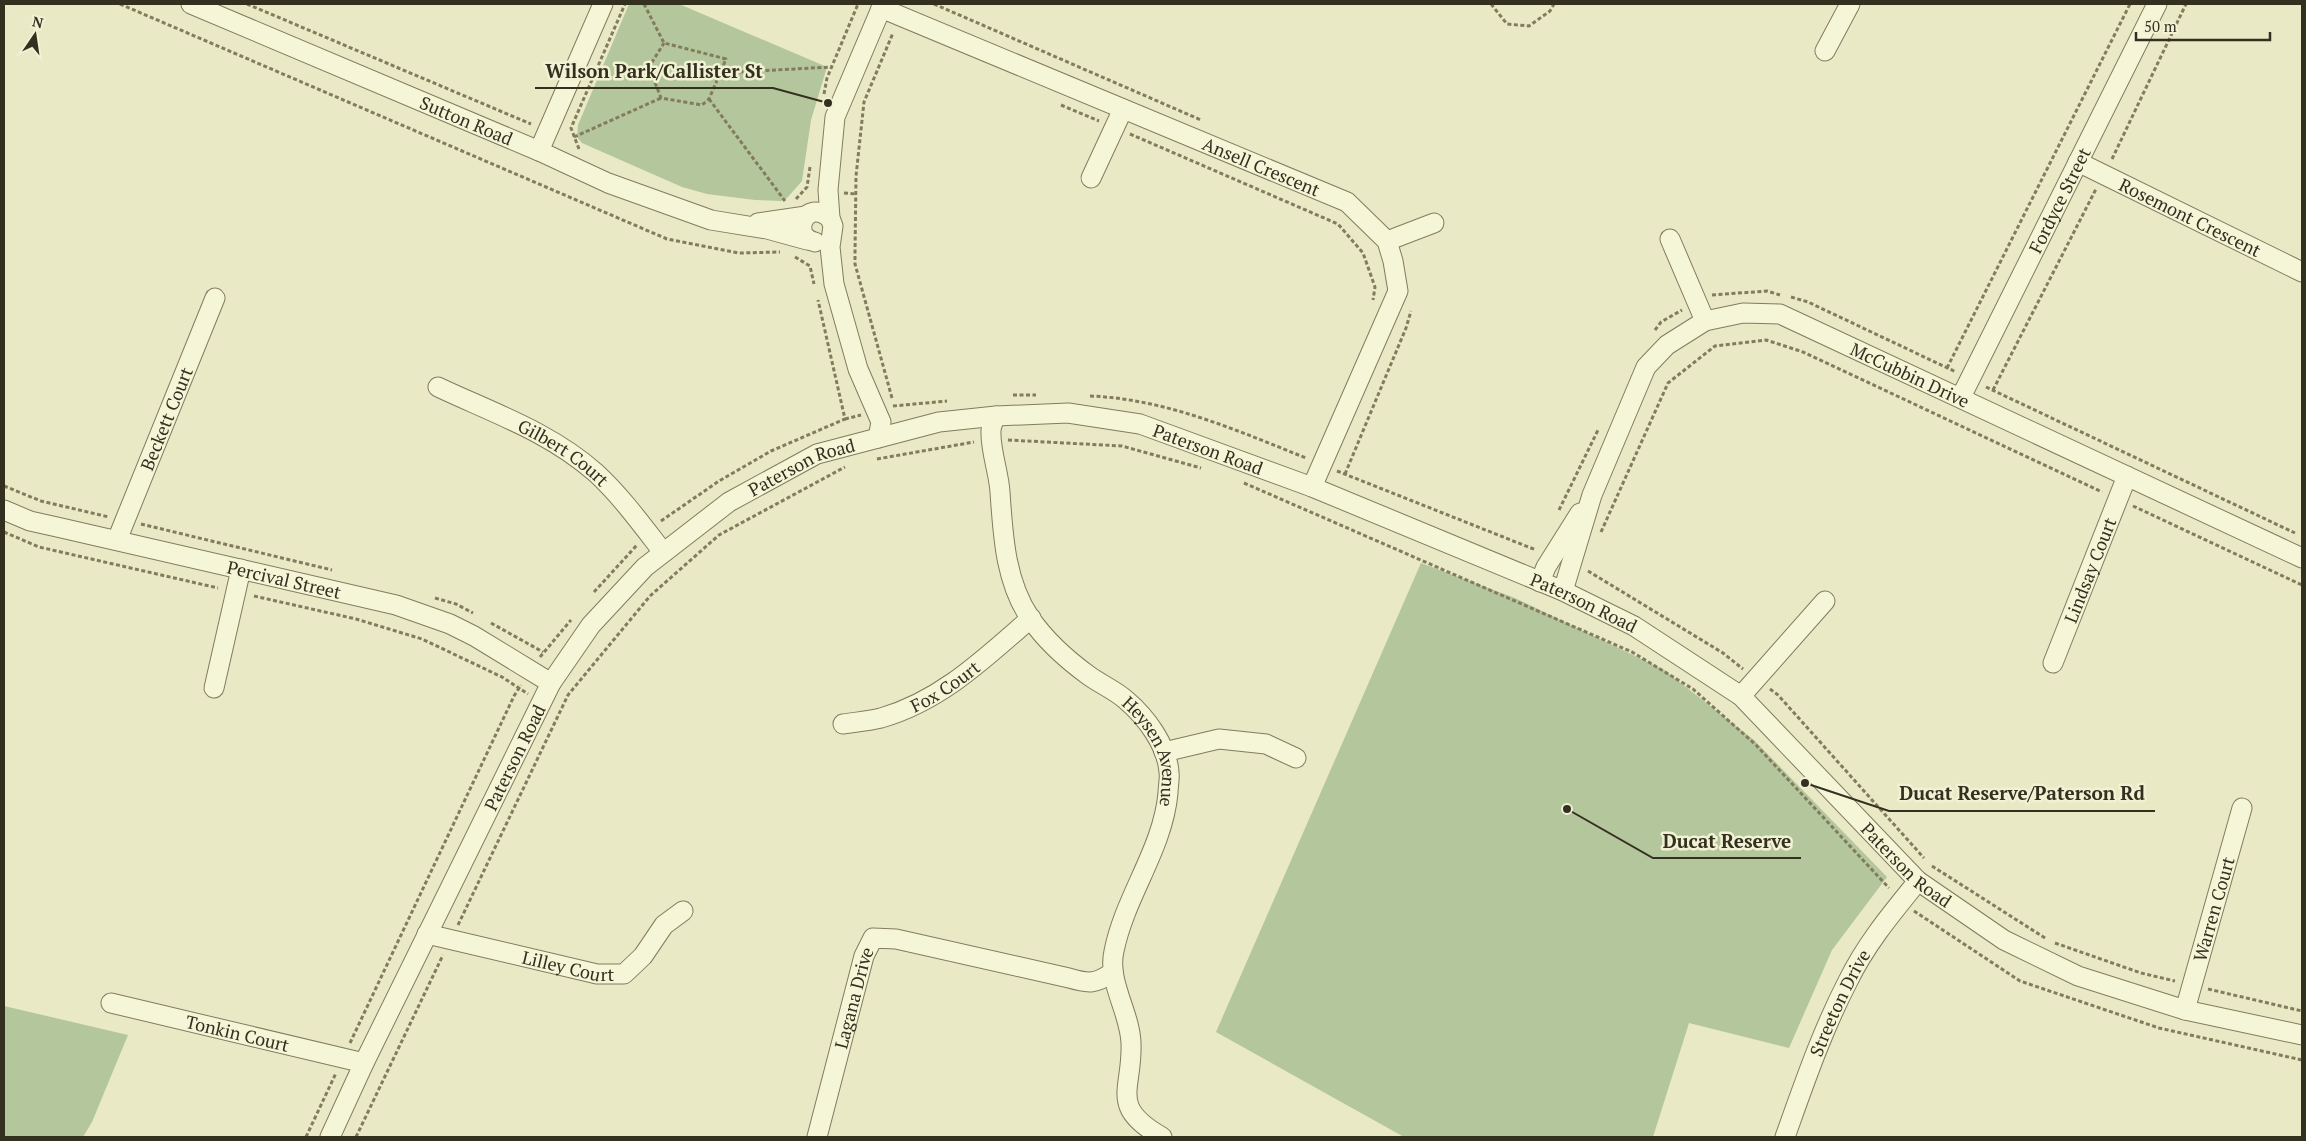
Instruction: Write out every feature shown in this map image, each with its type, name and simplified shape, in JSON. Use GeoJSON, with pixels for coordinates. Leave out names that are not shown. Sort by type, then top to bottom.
{"type":"FeatureCollection","features":[{"type":"Feature","properties":{"kind":"street","name":"Sutton Road"},"geometry":{"type":"LineString","coordinates":[[191,4],[540,151],[608,183],[711,220],[744,225],[809,241]]}},
{"type":"Feature","properties":{"kind":"street"},"geometry":{"type":"LineString","coordinates":[[540,151],[603,4]]}},
{"type":"Feature","properties":{"kind":"street"},"geometry":{"type":"LineString","coordinates":[[1825,52],[1850,4]]}},
{"type":"Feature","properties":{"kind":"street","name":"Fordyce Street"},"geometry":{"type":"LineString","coordinates":[[1961,397],[2157,4]]}},
{"type":"Feature","properties":{"kind":"street"},"geometry":{"type":"LineString","coordinates":[[836,290],[828,190],[836,117],[882,6]]}},
{"type":"Feature","properties":{"kind":"street","name":"Ansell Crescent"},"geometry":{"type":"LineString","coordinates":[[882,6],[896,24],[1123,109],[1347,202],[1387,241],[1394,261],[1398,291],[1312,487]]}},
{"type":"Feature","properties":{"kind":"street"},"geometry":{"type":"LineString","coordinates":[[1091,178],[1123,109]]}},
{"type":"Feature","properties":{"kind":"street"},"geometry":{"type":"LineString","coordinates":[[832,143],[803,210],[801,225],[802,231],[818,251],[836,290],[858,369],[878,410],[881,422],[878,438]]}},
{"type":"Feature","properties":{"kind":"street","name":"Rosemont Crescent"},"geometry":{"type":"LineString","coordinates":[[2078,162],[2302,272]]}},
{"type":"Feature","properties":{"kind":"street","name":"Sutton Road"},"geometry":{"type":"LineString","coordinates":[[744,225],[803,210]]}},
{"type":"Feature","properties":{"kind":"street"},"geometry":{"type":"LineString","coordinates":[[803,210],[824,213],[830,226]]}},
{"type":"Feature","properties":{"kind":"street"},"geometry":{"type":"LineString","coordinates":[[1387,241],[1434,223]]}},
{"type":"Feature","properties":{"kind":"street"},"geometry":{"type":"LineString","coordinates":[[809,241],[818,243],[830,226]]}},
{"type":"Feature","properties":{"kind":"street"},"geometry":{"type":"LineString","coordinates":[[1670,239],[1705,321]]}},
{"type":"Feature","properties":{"kind":"street","name":"Beckett Court"},"geometry":{"type":"LineString","coordinates":[[117,540],[215,298]]}},
{"type":"Feature","properties":{"kind":"street","name":"McCubbin Drive"},"geometry":{"type":"LineString","coordinates":[[1563,592],[1592,495],[1646,367],[1667,345],[1705,321],[1743,313],[1780,314],[2302,558]]}},
{"type":"Feature","properties":{"kind":"street","name":"Gilbert Court"},"geometry":{"type":"LineString","coordinates":[[438,387],[531,428],[573,454],[597,474],[663,552]]}},
{"type":"Feature","properties":{"kind":"street","name":"Paterson Road"},"geometry":{"type":"LineString","coordinates":[[330,1137],[364,1063],[541,702],[551,683],[591,625],[645,567],[729,502],[817,454],[939,422],[996,416],[1068,413],[1140,424],[1312,487],[1563,592],[1634,626],[1740,696],[1918,881],[2004,940],[2078,976],[2185,1010],[2302,1035]]}},
{"type":"Feature","properties":{"kind":"street","name":"Heysen Avenue"},"geometry":{"type":"LineString","coordinates":[[996,416],[1003,430],[1000,480],[1003,532],[1008,563],[1019,597],[1030,618],[1055,648],[1089,676],[1126,699],[1148,723],[1164,752],[1170,773],[1166,807],[1160,831],[1113,953],[1113,972],[1127,1019],[1131,1043],[1126,1088],[1127,1101],[1132,1114],[1144,1126],[1162,1137]]}},
{"type":"Feature","properties":{"kind":"street","name":"Lindsay Court"},"geometry":{"type":"LineString","coordinates":[[2053,663],[2126,476]]}},
{"type":"Feature","properties":{"kind":"street","name":"McCubbin Drive"},"geometry":{"type":"LineString","coordinates":[[1540,582],[1553,557],[1592,495]]}},
{"type":"Feature","properties":{"kind":"street","name":"Percival Street"},"geometry":{"type":"LineString","coordinates":[[4,510],[30,520],[396,605],[424,614],[474,636],[551,683]]}},
{"type":"Feature","properties":{"kind":"street"},"geometry":{"type":"LineString","coordinates":[[214,688],[241,569]]}},
{"type":"Feature","properties":{"kind":"street"},"geometry":{"type":"LineString","coordinates":[[1740,696],[1825,601]]}},
{"type":"Feature","properties":{"kind":"street","name":"Fox Court"},"geometry":{"type":"LineString","coordinates":[[843,724],[881,718],[924,701],[971,671],[1030,618]]}},
{"type":"Feature","properties":{"kind":"street"},"geometry":{"type":"LineString","coordinates":[[1164,752],[1219,739],[1266,744],[1296,758]]}},
{"type":"Feature","properties":{"kind":"street","name":"Warren Court"},"geometry":{"type":"LineString","coordinates":[[2185,1010],[2242,808]]}},
{"type":"Feature","properties":{"kind":"street","name":"Streeton Drive"},"geometry":{"type":"LineString","coordinates":[[1786,1137],[1815,1052],[1848,980],[1883,924],[1918,881]]}},
{"type":"Feature","properties":{"kind":"street","name":"Lilley Court"},"geometry":{"type":"LineString","coordinates":[[427,934],[596,974],[624,974],[635,965],[664,925],[683,911]]}},
{"type":"Feature","properties":{"kind":"street","name":"Lagana Drive"},"geometry":{"type":"LineString","coordinates":[[817,1137],[864,956],[873,938],[896,939],[1069,978],[1100,969],[1113,972]]}},
{"type":"Feature","properties":{"kind":"street","name":"Tonkin Court"},"geometry":{"type":"LineString","coordinates":[[111,1003],[364,1063]]}},
{"type":"Feature","properties":{"kind":"path"},"geometry":{"type":"LineString","coordinates":[[120,4],[668,239],[739,253],[787,252],[810,266],[814,286]]}},
{"type":"Feature","properties":{"kind":"path"},"geometry":{"type":"LineString","coordinates":[[247,4],[533,126],[537,117]]}},
{"type":"Feature","properties":{"kind":"path"},"geometry":{"type":"LineString","coordinates":[[587,152],[578,149],[571,128],[625,4]]}},
{"type":"Feature","properties":{"kind":"path"},"geometry":{"type":"LineString","coordinates":[[574,137],[660,98],[702,105],[709,99],[726,59],[664,43],[644,4]]}},
{"type":"Feature","properties":{"kind":"path"},"geometry":{"type":"LineString","coordinates":[[824,96],[831,67],[858,4]]}},
{"type":"Feature","properties":{"kind":"path"},"geometry":{"type":"LineString","coordinates":[[934,4],[1203,120]]}},
{"type":"Feature","properties":{"kind":"path"},"geometry":{"type":"LineString","coordinates":[[1491,4],[1507,24],[1529,26],[1550,11],[1554,4]]}},
{"type":"Feature","properties":{"kind":"path"},"geometry":{"type":"LineString","coordinates":[[1947,368],[2130,4]]}},
{"type":"Feature","properties":{"kind":"path"},"geometry":{"type":"LineString","coordinates":[[1993,390],[2104,174],[2186,4]]}},
{"type":"Feature","properties":{"kind":"path"},"geometry":{"type":"LineString","coordinates":[[896,24],[902,36]]}},
{"type":"Feature","properties":{"kind":"path"},"geometry":{"type":"LineString","coordinates":[[878,410],[855,264],[856,176],[864,102],[896,24]]}},
{"type":"Feature","properties":{"kind":"path"},"geometry":{"type":"LineString","coordinates":[[660,98],[649,67],[664,43]]}},
{"type":"Feature","properties":{"kind":"path"},"geometry":{"type":"LineString","coordinates":[[720,73],[831,67]]}},
{"type":"Feature","properties":{"kind":"path"},"geometry":{"type":"LineString","coordinates":[[709,99],[790,207]]}},
{"type":"Feature","properties":{"kind":"path"},"geometry":{"type":"LineString","coordinates":[[1052,101],[1338,224],[1363,253],[1375,287],[1372,304]]}},
{"type":"Feature","properties":{"kind":"path"},"geometry":{"type":"LineString","coordinates":[[803,210],[812,160]]}},
{"type":"Feature","properties":{"kind":"path"},"geometry":{"type":"LineString","coordinates":[[1651,335],[1661,322],[1709,296],[1767,291],[1808,302],[2302,536]]}},
{"type":"Feature","properties":{"kind":"path"},"geometry":{"type":"LineString","coordinates":[[817,295],[845,419]]}},
{"type":"Feature","properties":{"kind":"path"},"geometry":{"type":"LineString","coordinates":[[1345,474],[1406,328],[1412,305]]}},
{"type":"Feature","properties":{"kind":"path"},"geometry":{"type":"LineString","coordinates":[[1600,534],[1668,383],[1715,346],[1766,340],[1804,352],[2302,585]]}},
{"type":"Feature","properties":{"kind":"path"},"geometry":{"type":"LineString","coordinates":[[1007,396],[1044,395]]}},
{"type":"Feature","properties":{"kind":"path"},"geometry":{"type":"LineString","coordinates":[[1081,396],[1118,397],[1206,418],[1553,557]]}},
{"type":"Feature","properties":{"kind":"path"},"geometry":{"type":"LineString","coordinates":[[593,593],[625,557],[666,517],[719,481],[771,452],[845,419],[878,410],[950,401]]}},
{"type":"Feature","properties":{"kind":"path"},"geometry":{"type":"LineString","coordinates":[[1556,515],[1600,426]]}},
{"type":"Feature","properties":{"kind":"path"},"geometry":{"type":"LineString","coordinates":[[4,532],[39,547],[356,619],[422,639],[502,677],[559,714]]}},
{"type":"Feature","properties":{"kind":"path"},"geometry":{"type":"LineString","coordinates":[[1572,564],[1584,569],[1723,653],[1778,695],[1930,865],[2050,941],[2141,973],[2302,1011]]}},
{"type":"Feature","properties":{"kind":"path"},"geometry":{"type":"LineString","coordinates":[[306,1137],[519,688],[543,652],[574,615]]}},
{"type":"Feature","properties":{"kind":"green space"},"geometry":{"type":"Polygon","coordinates":[[[629,4],[679,4],[827,67],[811,120],[802,181],[787,198],[781,201],[755,200],[707,194],[682,187],[582,143],[577,137],[578,125],[629,4]]]}},
{"type":"Feature","properties":{"kind":"green space"},"geometry":{"type":"Polygon","coordinates":[[[1421,563],[1515,598],[1664,670],[1754,740],[1887,877],[1832,950],[1789,1048],[1689,1023],[1653,1137],[1404,1137],[1216,1032],[1421,563]]]}},
{"type":"Feature","properties":{"kind":"green space"},"geometry":{"type":"Polygon","coordinates":[[[4,1006],[128,1035],[92,1122],[83,1137],[4,1137],[4,1006]]]}},
{"type":"Feature","properties":{"kind":"place","name":"Wilson Park/Callister St"},"geometry":{"type":"Point","coordinates":[828,103]}},
{"type":"Feature","properties":{"kind":"place","name":"Ducat Reserve/Paterson Rd"},"geometry":{"type":"Point","coordinates":[1805,783]}},
{"type":"Feature","properties":{"kind":"place","name":"Ducat Reserve"},"geometry":{"type":"Point","coordinates":[1567,809]}}]}
